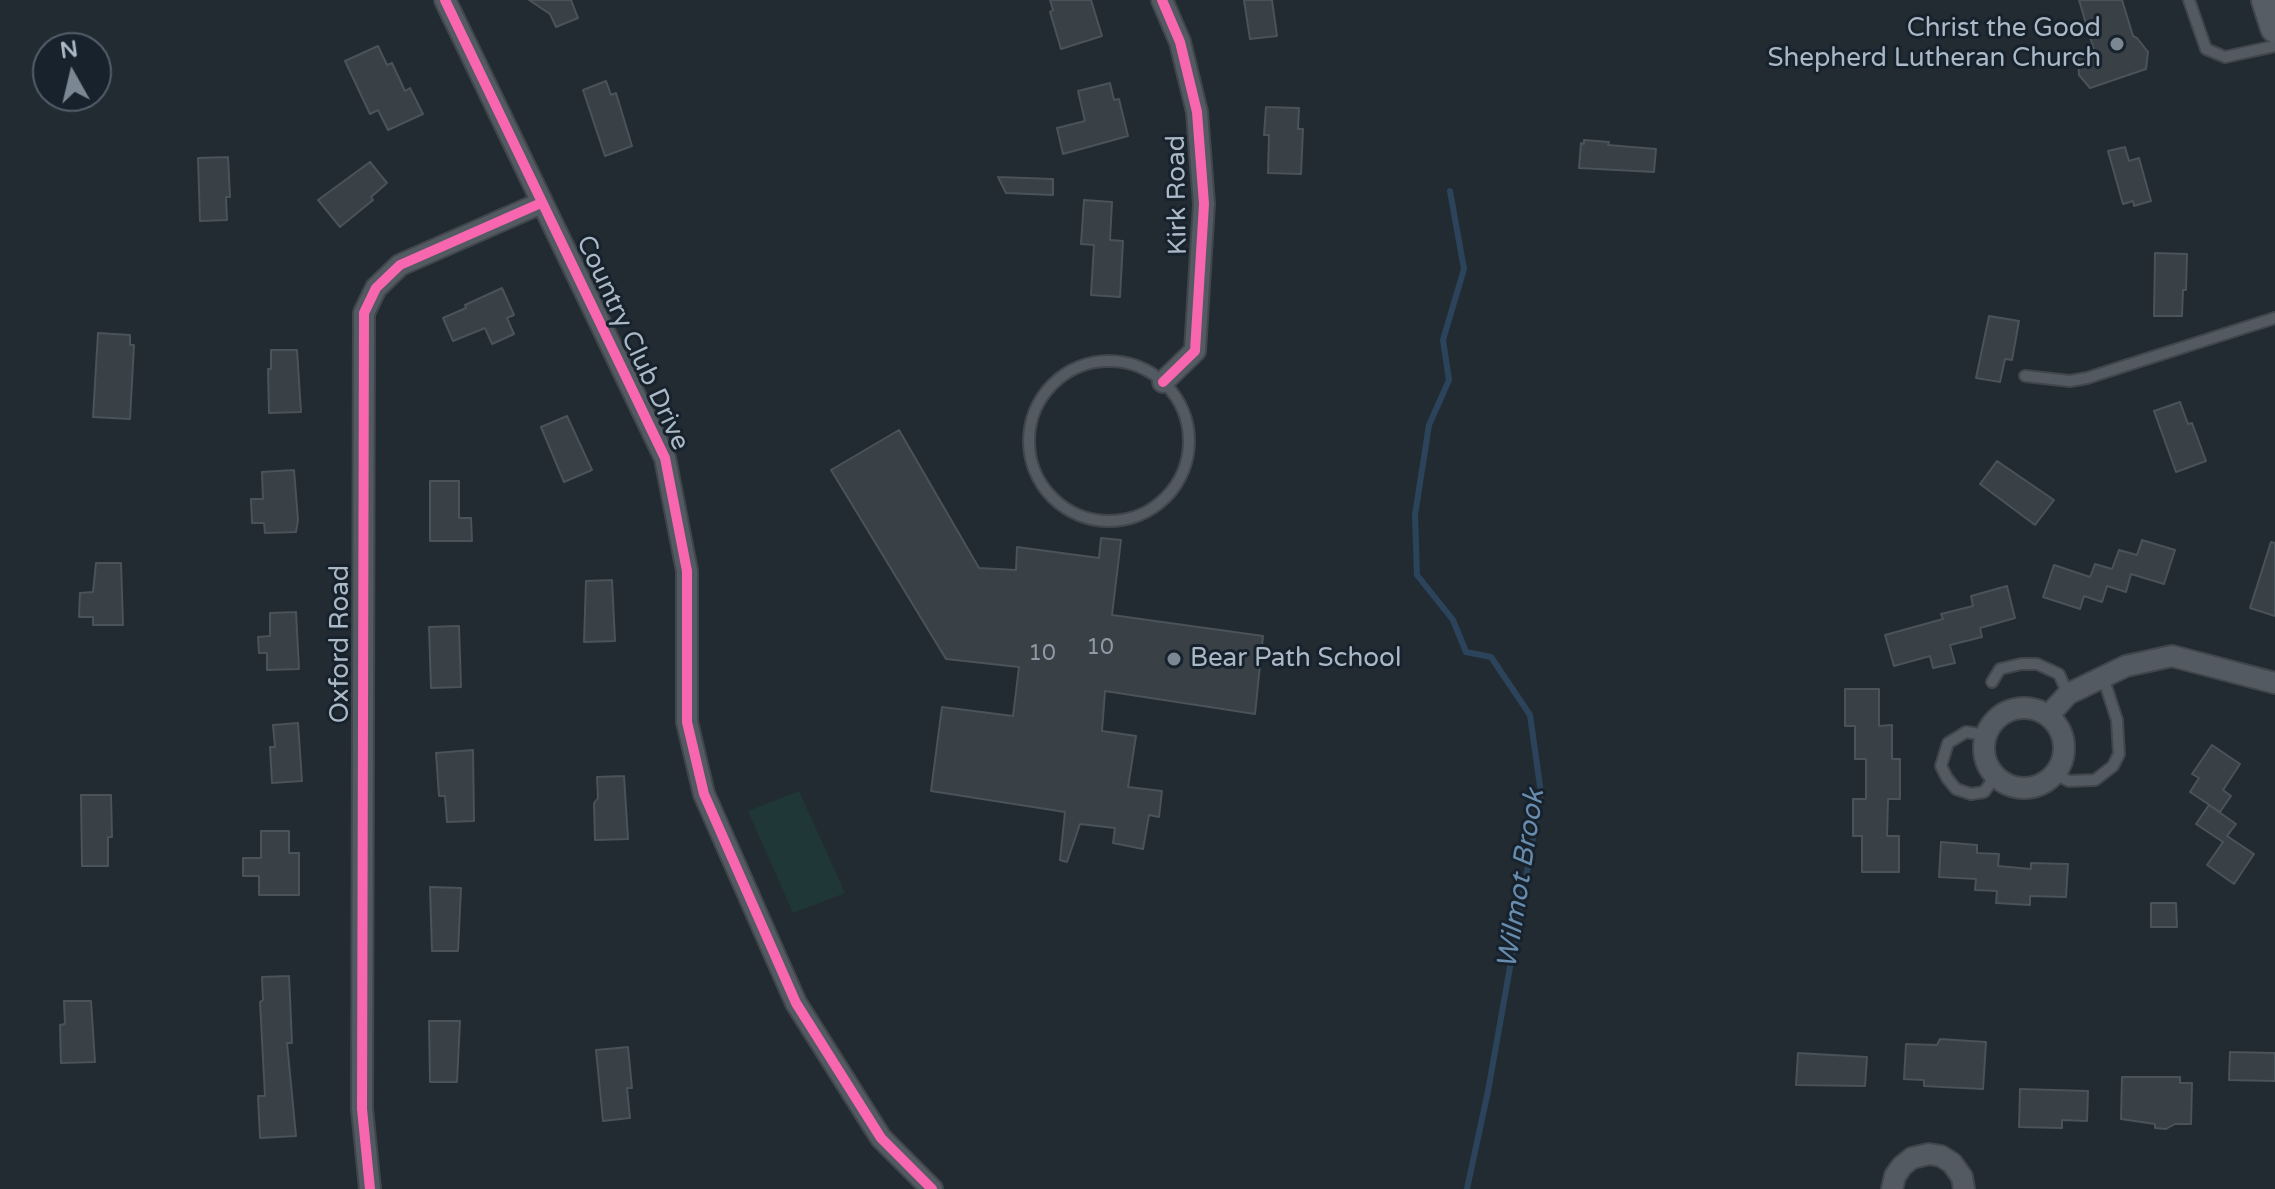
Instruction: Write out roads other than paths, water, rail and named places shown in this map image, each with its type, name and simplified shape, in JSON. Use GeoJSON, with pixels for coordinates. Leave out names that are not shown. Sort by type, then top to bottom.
{"type":"FeatureCollection","features":[{"type":"Feature","properties":{"kind":"main road"},"geometry":{"type":"LineString","coordinates":[[2266,0],[2275,28]]}},
{"type":"Feature","properties":{"kind":"street","name":"Country Club Drive"},"geometry":{"type":"LineString","coordinates":[[445,0],[665,458],[687,571],[687,722],[704,794],[796,1003],[881,1138],[932,1189]]}},
{"type":"Feature","properties":{"kind":"street","name":"Kirk Road"},"geometry":{"type":"LineString","coordinates":[[1162,0],[1180,42],[1195,100],[1204,190],[1195,351],[1163,382]]}},
{"type":"Feature","properties":{"kind":"street","name":"Oxford Road"},"geometry":{"type":"LineString","coordinates":[[370,1189],[362,1109],[364,313],[376,288],[400,265],[541,203]]}},
{"type":"Feature","properties":{"kind":"street"},"geometry":{"type":"LineString","coordinates":[[2048,716],[2068,694],[2103,677],[2126,666],[2172,656],[2275,683]]}},
{"type":"Feature","properties":{"kind":"street"},"geometry":{"type":"LineString","coordinates":[[2025,708],[2048,716],[2057,725],[2064,750],[2055,774],[2033,788],[2019,788],[1995,777],[1985,757],[1986,735],[1992,724],[2012,710],[2025,708]]}},
{"type":"Feature","properties":{"kind":"street"},"geometry":{"type":"LineString","coordinates":[[1892,1189],[1897,1173],[1905,1163],[1916,1156],[1929,1154],[1945,1158],[1955,1166],[1962,1177],[1964,1189]]}},
{"type":"Feature","properties":{"kind":"lane"},"geometry":{"type":"LineString","coordinates":[[2189,0],[2206,49],[2225,57],[2275,46]]}},
{"type":"Feature","properties":{"kind":"lane"},"geometry":{"type":"LineString","coordinates":[[2025,376],[2070,381],[2087,378],[2275,318]]}},
{"type":"Feature","properties":{"kind":"lane"},"geometry":{"type":"LineString","coordinates":[[1112,361],[1140,367],[1163,382],[1179,402],[1188,425],[1189,450],[1182,475],[1168,496],[1148,511],[1125,520],[1112,521],[1099,521],[1075,514],[1054,500],[1037,478],[1029,452],[1030,424],[1041,398],[1050,388],[1060,378],[1084,365],[1112,361]]}},
{"type":"Feature","properties":{"kind":"lane"},"geometry":{"type":"LineString","coordinates":[[1992,682],[2000,669],[2037,664],[2059,674],[2068,694]]}},
{"type":"Feature","properties":{"kind":"lane"},"geometry":{"type":"LineString","coordinates":[[2055,774],[2069,781],[2095,780],[2113,766],[2119,754],[2117,720],[2103,677]]}},
{"type":"Feature","properties":{"kind":"lane"},"geometry":{"type":"LineString","coordinates":[[1986,735],[1966,732],[1948,743],[1941,766],[1956,789],[1971,794],[1984,792],[1995,777]]}},
{"type":"Feature","properties":{"kind":"waterway","name":"Wilmot Brook"},"geometry":{"type":"LineString","coordinates":[[1450,191],[1464,269],[1443,340],[1449,380],[1429,425],[1415,515],[1417,575],[1453,620],[1466,652],[1491,657],[1530,715],[1541,793],[1488,1091],[1467,1189]]}},
{"type":"Feature","properties":{"kind":"place","name":"Christ the Good Shepherd Lutheran Church"},"geometry":{"type":"Point","coordinates":[2117,44]}},
{"type":"Feature","properties":{"kind":"place","name":"Bear Path School"},"geometry":{"type":"Point","coordinates":[1174,659]}}]}
